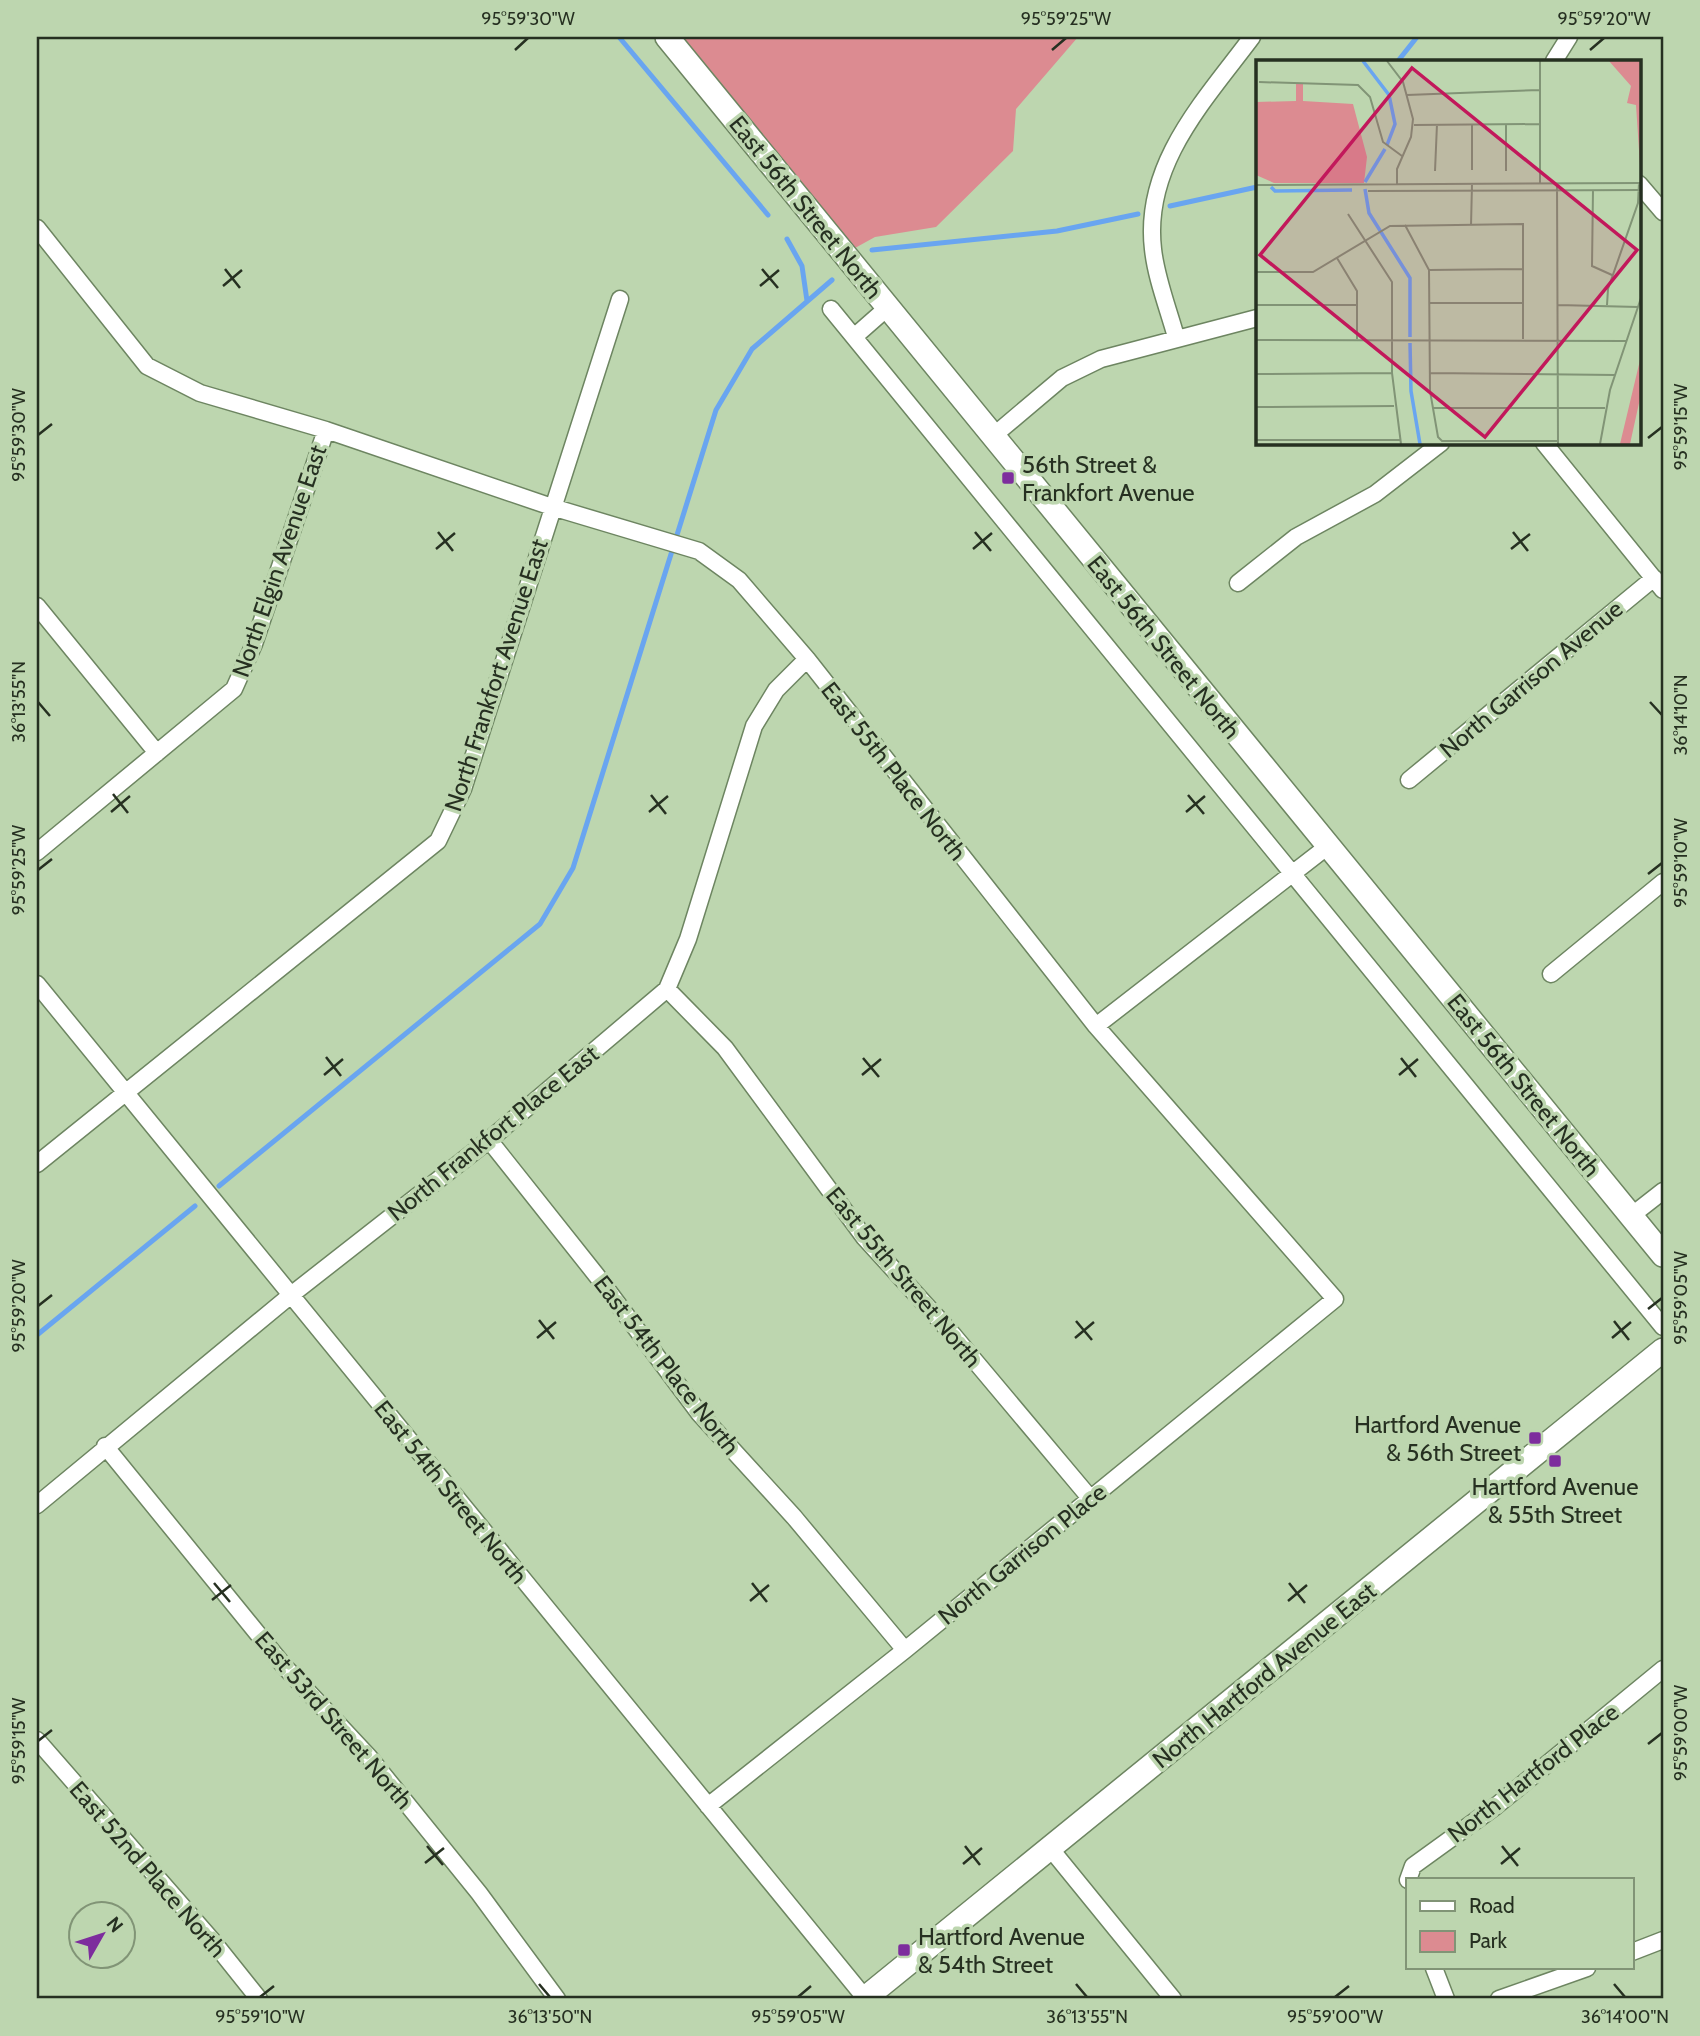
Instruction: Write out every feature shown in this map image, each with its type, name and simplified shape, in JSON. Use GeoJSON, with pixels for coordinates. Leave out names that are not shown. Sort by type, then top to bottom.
{"type":"FeatureCollection","features":[{"type":"Feature","properties":{"kind":"street","name":"East 56th Street North"},"geometry":{"type":"LineString","coordinates":[[667,37],[1663,1255]]}},
{"type":"Feature","properties":{"kind":"street"},"geometry":{"type":"LineString","coordinates":[[1176,337],[1153,249],[1156,190],[1172,148],[1252,37]]}},
{"type":"Feature","properties":{"kind":"street"},"geometry":{"type":"LineString","coordinates":[[1555,60],[1569,37]]}},
{"type":"Feature","properties":{"kind":"street"},"geometry":{"type":"LineString","coordinates":[[1640,185],[1663,212]]}},
{"type":"Feature","properties":{"kind":"street"},"geometry":{"type":"LineString","coordinates":[[37,228],[147,366],[201,393],[326,430]]}},
{"type":"Feature","properties":{"kind":"street","name":"North Frankfort Avenue East"},"geometry":{"type":"LineString","coordinates":[[37,1164],[438,841],[463,789],[620,299]]}},
{"type":"Feature","properties":{"kind":"street"},"geometry":{"type":"LineString","coordinates":[[854,337],[887,308]]}},
{"type":"Feature","properties":{"kind":"street","name":"East 56th Street North"},"geometry":{"type":"LineString","coordinates":[[831,309],[1663,1327]]}},
{"type":"Feature","properties":{"kind":"street"},"geometry":{"type":"LineString","coordinates":[[992,437],[1062,378],[1080,368],[1101,359],[1176,337],[1256,317]]}},
{"type":"Feature","properties":{"kind":"street","name":"East 55th Place North"},"geometry":{"type":"LineString","coordinates":[[326,430],[552,507],[699,551],[739,580],[807,659],[1096,1026],[1335,1299]]}},
{"type":"Feature","properties":{"kind":"street","name":"North Elgin Avenue East"},"geometry":{"type":"LineString","coordinates":[[37,852],[234,688],[254,644],[326,430]]}},
{"type":"Feature","properties":{"kind":"street"},"geometry":{"type":"LineString","coordinates":[[1238,583],[1296,537],[1375,494],[1440,444]]}},
{"type":"Feature","properties":{"kind":"street"},"geometry":{"type":"LineString","coordinates":[[1545,444],[1658,584]]}},
{"type":"Feature","properties":{"kind":"street","name":"North Garrison Avenue"},"geometry":{"type":"LineString","coordinates":[[1409,780],[1658,584]]}},
{"type":"Feature","properties":{"kind":"street"},"geometry":{"type":"LineString","coordinates":[[37,606],[157,753]]}},
{"type":"Feature","properties":{"kind":"street","name":"North Frankfort Place East"},"geometry":{"type":"LineString","coordinates":[[37,1505],[105,1446],[489,1140],[667,989],[688,939],[754,726],[776,690],[807,659]]}},
{"type":"Feature","properties":{"kind":"street"},"geometry":{"type":"LineString","coordinates":[[1096,1026],[1328,846]]}},
{"type":"Feature","properties":{"kind":"street"},"geometry":{"type":"LineString","coordinates":[[1551,974],[1663,882]]}},
{"type":"Feature","properties":{"kind":"street","name":"East 54th Street North"},"geometry":{"type":"LineString","coordinates":[[37,984],[865,1999]]}},
{"type":"Feature","properties":{"kind":"street","name":"East 55th Street North"},"geometry":{"type":"LineString","coordinates":[[667,989],[725,1048],[864,1237],[954,1336],[1090,1498]]}},
{"type":"Feature","properties":{"kind":"street","name":"East 54th Place North"},"geometry":{"type":"LineString","coordinates":[[489,1140],[597,1276],[699,1413],[794,1517],[905,1650]]}},
{"type":"Feature","properties":{"kind":"street"},"geometry":{"type":"LineString","coordinates":[[1631,1216],[1663,1191]]}},
{"type":"Feature","properties":{"kind":"street","name":"North Garrison Place"},"geometry":{"type":"LineString","coordinates":[[708,1806],[905,1650],[1335,1299]]}},
{"type":"Feature","properties":{"kind":"street","name":"North Hartford Avenue East"},"geometry":{"type":"LineString","coordinates":[[865,1999],[1663,1350]]}},
{"type":"Feature","properties":{"kind":"street","name":"East 53rd Street North"},"geometry":{"type":"LineString","coordinates":[[105,1446],[284,1666],[369,1757],[479,1893],[557,1999]]}},
{"type":"Feature","properties":{"kind":"street","name":"North Hartford Place"},"geometry":{"type":"LineString","coordinates":[[1409,1878],[1413,1866],[1496,1806],[1663,1669]]}},
{"type":"Feature","properties":{"kind":"street","name":"East 52nd Place North"},"geometry":{"type":"LineString","coordinates":[[37,1740],[211,1939],[259,1999]]}},
{"type":"Feature","properties":{"kind":"street"},"geometry":{"type":"LineString","coordinates":[[1051,1848],[1173,1999]]}},
{"type":"Feature","properties":{"kind":"street"},"geometry":{"type":"LineString","coordinates":[[1634,1951],[1663,1940]]}},
{"type":"Feature","properties":{"kind":"street"},"geometry":{"type":"LineString","coordinates":[[1434,1969],[1446,1999]]}},
{"type":"Feature","properties":{"kind":"street"},"geometry":{"type":"LineString","coordinates":[[1499,1999],[1584,1969]]}},
{"type":"Feature","properties":{"kind":"green space"},"geometry":{"type":"Polygon","coordinates":[[[683,37],[1078,37],[1016,109],[1013,151],[936,227],[875,237],[855,248],[683,37]]]}},
{"type":"Feature","properties":{"kind":"waterway"},"geometry":{"type":"LineString","coordinates":[[619,37],[768,215]]}},
{"type":"Feature","properties":{"kind":"waterway"},"geometry":{"type":"LineString","coordinates":[[1399,60],[1417,37]]}},
{"type":"Feature","properties":{"kind":"waterway"},"geometry":{"type":"LineString","coordinates":[[1170,206],[1256,187]]}},
{"type":"Feature","properties":{"kind":"waterway"},"geometry":{"type":"LineString","coordinates":[[872,250],[1057,231],[1138,214]]}},
{"type":"Feature","properties":{"kind":"waterway"},"geometry":{"type":"LineString","coordinates":[[787,239],[802,266],[807,301]]}},
{"type":"Feature","properties":{"kind":"waterway"},"geometry":{"type":"LineString","coordinates":[[219,1186],[540,924],[573,868],[716,410],[752,349],[832,280]]}},
{"type":"Feature","properties":{"kind":"waterway"},"geometry":{"type":"LineString","coordinates":[[37,1335],[195,1206]]}},
{"type":"Feature","properties":{"kind":"place","name":"56th Street & Frankfort Avenue"},"geometry":{"type":"Point","coordinates":[1008,478]}},
{"type":"Feature","properties":{"kind":"place","name":"Hartford Avenue & 56th Street"},"geometry":{"type":"Point","coordinates":[1535,1438]}},
{"type":"Feature","properties":{"kind":"place","name":"Hartford Avenue & 55th Street"},"geometry":{"type":"Point","coordinates":[1555,1461]}},
{"type":"Feature","properties":{"kind":"place","name":"Hartford Avenue & 54th Street"},"geometry":{"type":"Point","coordinates":[904,1950]}}]}
